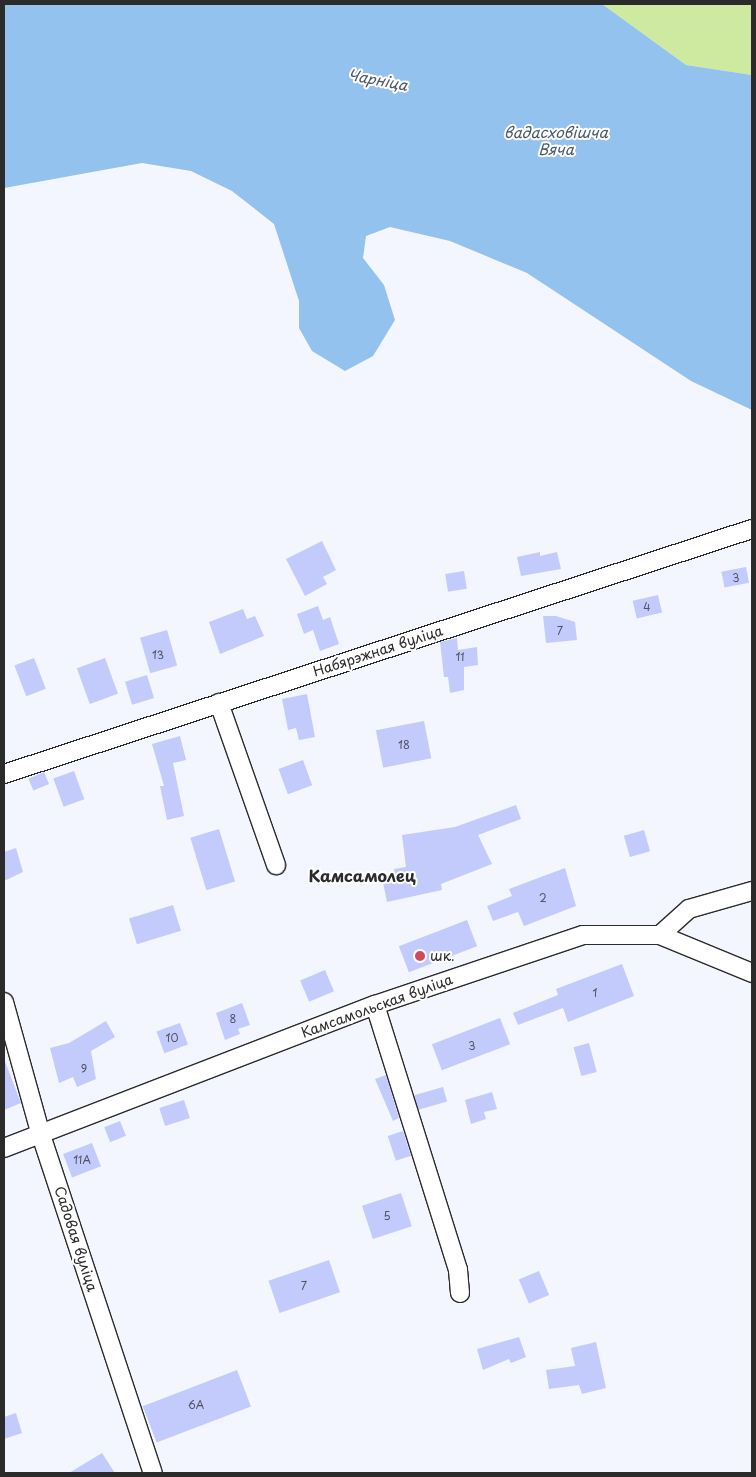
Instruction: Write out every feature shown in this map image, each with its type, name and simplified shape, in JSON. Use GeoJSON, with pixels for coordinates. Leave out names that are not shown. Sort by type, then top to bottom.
{"type":"FeatureCollection","features":[{"type":"Feature","properties":{"kind":"street","name":"Набярэжная вуліца"},"geometry":{"type":"LineString","coordinates":[[4,774],[752,529]]}},
{"type":"Feature","properties":{"kind":"street"},"geometry":{"type":"LineString","coordinates":[[219,703],[276,865]]}},
{"type":"Feature","properties":{"kind":"street"},"geometry":{"type":"LineString","coordinates":[[752,891],[689,909],[660,934],[752,973]]}},
{"type":"Feature","properties":{"kind":"street","name":"Камсамольская вуліца"},"geometry":{"type":"LineString","coordinates":[[4,1148],[40,1132],[375,1005],[583,935],[660,934]]}},
{"type":"Feature","properties":{"kind":"street","name":"Садовая вуліца"},"geometry":{"type":"LineString","coordinates":[[4,1002],[40,1132],[153,1473]]}},
{"type":"Feature","properties":{"kind":"street"},"geometry":{"type":"LineString","coordinates":[[375,1005],[458,1270],[460,1293]]}},
{"type":"Feature","properties":{"kind":"green space"},"geometry":{"type":"Polygon","coordinates":[[[602,4],[752,4],[752,75],[686,65],[602,4]]]}},
{"type":"Feature","properties":{"kind":"water","name":"вадасховішча Вяча"},"geometry":{"type":"Polygon","coordinates":[[[4,4],[602,4],[686,65],[752,75],[752,410],[691,381],[527,273],[450,241],[390,227],[366,236],[363,258],[384,285],[395,320],[373,356],[345,371],[312,351],[299,328],[299,301],[274,224],[232,191],[191,171],[142,163],[4,188],[4,4]]]}},
{"type":"Feature","properties":{"kind":"building"},"geometry":{"type":"Polygon","coordinates":[[[322,541],[336,570],[323,577],[327,584],[305,596],[286,559],[322,541]]]}},
{"type":"Feature","properties":{"kind":"building"},"geometry":{"type":"Polygon","coordinates":[[[540,552],[540,556],[557,552],[561,569],[521,576],[517,557],[540,552]]]}},
{"type":"Feature","properties":{"kind":"building"},"geometry":{"type":"Polygon","coordinates":[[[746,567],[749,583],[725,587],[721,572],[746,567]]]}},
{"type":"Feature","properties":{"kind":"building"},"geometry":{"type":"Polygon","coordinates":[[[464,571],[467,589],[448,592],[445,574],[464,571]]]}},
{"type":"Feature","properties":{"kind":"building"},"geometry":{"type":"Polygon","coordinates":[[[658,595],[662,613],[637,618],[633,601],[658,595]]]}},
{"type":"Feature","properties":{"kind":"building"},"geometry":{"type":"Polygon","coordinates":[[[318,606],[323,620],[330,617],[339,644],[320,651],[313,630],[304,634],[297,614],[318,606]]]}},
{"type":"Feature","properties":{"kind":"building"},"geometry":{"type":"Polygon","coordinates":[[[243,609],[247,619],[255,616],[264,636],[220,654],[209,622],[243,609]]]}},
{"type":"Feature","properties":{"kind":"building"},"geometry":{"type":"Polygon","coordinates":[[[543,616],[556,616],[575,622],[577,640],[546,643],[543,616]]]}},
{"type":"Feature","properties":{"kind":"building"},"geometry":{"type":"Polygon","coordinates":[[[167,630],[177,666],[150,673],[140,638],[167,630]]]}},
{"type":"Feature","properties":{"kind":"building"},"geometry":{"type":"Polygon","coordinates":[[[457,638],[458,650],[477,647],[478,665],[464,667],[464,690],[450,693],[448,677],[444,677],[440,642],[457,638]]]}},
{"type":"Feature","properties":{"kind":"building"},"geometry":{"type":"Polygon","coordinates":[[[34,658],[46,689],[26,696],[14,666],[34,658]]]}},
{"type":"Feature","properties":{"kind":"building"},"geometry":{"type":"Polygon","coordinates":[[[105,658],[118,694],[90,704],[77,668],[105,658]]]}},
{"type":"Feature","properties":{"kind":"building"},"geometry":{"type":"Polygon","coordinates":[[[147,675],[154,698],[132,705],[125,682],[147,675]]]}},
{"type":"Feature","properties":{"kind":"building"},"geometry":{"type":"Polygon","coordinates":[[[307,694],[315,737],[299,740],[296,728],[288,730],[282,699],[307,694]]]}},
{"type":"Feature","properties":{"kind":"building"},"geometry":{"type":"Polygon","coordinates":[[[424,721],[431,758],[383,768],[376,730],[424,721]]]}},
{"type":"Feature","properties":{"kind":"building"},"geometry":{"type":"Polygon","coordinates":[[[180,736],[186,760],[173,763],[184,816],[167,820],[160,786],[164,786],[152,744],[180,736]]]}},
{"type":"Feature","properties":{"kind":"building"},"geometry":{"type":"Polygon","coordinates":[[[303,760],[312,785],[288,794],[279,769],[303,760]]]}},
{"type":"Feature","properties":{"kind":"building"},"geometry":{"type":"Polygon","coordinates":[[[74,771],[84,799],[64,807],[53,779],[74,771]]]}},
{"type":"Feature","properties":{"kind":"building"},"geometry":{"type":"Polygon","coordinates":[[[44,772],[49,784],[33,791],[28,779],[44,772]]]}},
{"type":"Feature","properties":{"kind":"building"},"geometry":{"type":"Polygon","coordinates":[[[516,805],[521,819],[478,835],[492,864],[441,884],[442,890],[387,902],[382,878],[395,875],[394,869],[406,867],[402,835],[455,827],[516,805]]]}},
{"type":"Feature","properties":{"kind":"building"},"geometry":{"type":"Polygon","coordinates":[[[219,829],[235,882],[206,890],[190,838],[219,829]]]}},
{"type":"Feature","properties":{"kind":"building"},"geometry":{"type":"Polygon","coordinates":[[[644,830],[650,851],[630,857],[624,836],[644,830]]]}},
{"type":"Feature","properties":{"kind":"building"},"geometry":{"type":"Polygon","coordinates":[[[16,848],[23,872],[4,881],[4,852],[16,848]]]}},
{"type":"Feature","properties":{"kind":"building"},"geometry":{"type":"Polygon","coordinates":[[[565,868],[576,906],[524,926],[518,912],[493,921],[487,906],[512,896],[509,889],[565,868]]]}},
{"type":"Feature","properties":{"kind":"building"},"geometry":{"type":"Polygon","coordinates":[[[173,905],[181,931],[137,944],[129,918],[173,905]]]}},
{"type":"Feature","properties":{"kind":"building"},"geometry":{"type":"Polygon","coordinates":[[[467,920],[477,946],[409,972],[399,946],[467,920]]]}},
{"type":"Feature","properties":{"kind":"building"},"geometry":{"type":"Polygon","coordinates":[[[622,964],[634,996],[568,1022],[563,1008],[518,1025],[513,1013],[558,995],[556,989],[622,964]]]}},
{"type":"Feature","properties":{"kind":"building"},"geometry":{"type":"Polygon","coordinates":[[[325,970],[334,991],[309,1002],[300,981],[325,970]]]}},
{"type":"Feature","properties":{"kind":"building"},"geometry":{"type":"Polygon","coordinates":[[[242,1003],[250,1025],[238,1029],[240,1034],[225,1040],[216,1013],[242,1003]]]}},
{"type":"Feature","properties":{"kind":"building"},"geometry":{"type":"Polygon","coordinates":[[[500,1018],[510,1044],[442,1070],[432,1044],[500,1018]]]}},
{"type":"Feature","properties":{"kind":"building"},"geometry":{"type":"Polygon","coordinates":[[[106,1021],[115,1037],[91,1051],[96,1079],[77,1087],[73,1077],[59,1083],[50,1048],[69,1043],[106,1021]]]}},
{"type":"Feature","properties":{"kind":"building"},"geometry":{"type":"Polygon","coordinates":[[[180,1023],[188,1045],[164,1053],[157,1032],[180,1023]]]}},
{"type":"Feature","properties":{"kind":"building"},"geometry":{"type":"Polygon","coordinates":[[[589,1043],[597,1072],[581,1076],[574,1047],[589,1043]]]}},
{"type":"Feature","properties":{"kind":"building"},"geometry":{"type":"Polygon","coordinates":[[[4,1059],[21,1103],[4,1110],[4,1059]]]}},
{"type":"Feature","properties":{"kind":"building"},"geometry":{"type":"Polygon","coordinates":[[[386,1075],[399,1118],[393,1121],[375,1079],[386,1075]]]}},
{"type":"Feature","properties":{"kind":"building"},"geometry":{"type":"Polygon","coordinates":[[[443,1087],[447,1101],[418,1110],[414,1095],[443,1087]]]}},
{"type":"Feature","properties":{"kind":"building"},"geometry":{"type":"Polygon","coordinates":[[[492,1092],[497,1109],[484,1112],[486,1119],[471,1124],[465,1100],[492,1092]]]}},
{"type":"Feature","properties":{"kind":"building"},"geometry":{"type":"Polygon","coordinates":[[[184,1100],[190,1118],[165,1126],[159,1108],[184,1100]]]}},
{"type":"Feature","properties":{"kind":"building"},"geometry":{"type":"Polygon","coordinates":[[[120,1121],[126,1136],[110,1142],[104,1127],[120,1121]]]}},
{"type":"Feature","properties":{"kind":"building"},"geometry":{"type":"Polygon","coordinates":[[[403,1131],[411,1156],[396,1161],[388,1136],[403,1131]]]}},
{"type":"Feature","properties":{"kind":"building"},"geometry":{"type":"Polygon","coordinates":[[[92,1143],[101,1166],[72,1177],[63,1154],[92,1143]]]}},
{"type":"Feature","properties":{"kind":"building"},"geometry":{"type":"Polygon","coordinates":[[[401,1193],[412,1226],[373,1239],[362,1206],[401,1193]]]}},
{"type":"Feature","properties":{"kind":"building"},"geometry":{"type":"Polygon","coordinates":[[[329,1260],[340,1292],[280,1313],[268,1281],[329,1260]]]}},
{"type":"Feature","properties":{"kind":"building"},"geometry":{"type":"Polygon","coordinates":[[[539,1271],[549,1295],[529,1304],[519,1280],[539,1271]]]}},
{"type":"Feature","properties":{"kind":"building"},"geometry":{"type":"Polygon","coordinates":[[[519,1337],[526,1357],[511,1363],[509,1359],[483,1370],[477,1349],[519,1337]]]}},
{"type":"Feature","properties":{"kind":"building"},"geometry":{"type":"Polygon","coordinates":[[[596,1342],[606,1388],[582,1394],[579,1385],[549,1389],[546,1370],[575,1366],[571,1348],[596,1342]]]}},
{"type":"Feature","properties":{"kind":"building"},"geometry":{"type":"Polygon","coordinates":[[[237,1370],[251,1406],[157,1443],[143,1406],[237,1370]]]}},
{"type":"Feature","properties":{"kind":"building"},"geometry":{"type":"Polygon","coordinates":[[[16,1413],[22,1433],[4,1439],[4,1417],[16,1413]]]}},
{"type":"Feature","properties":{"kind":"building"},"geometry":{"type":"Polygon","coordinates":[[[102,1453],[115,1473],[69,1473],[102,1453]]]}},
{"type":"Feature","properties":{"kind":"place","name":"шк."},"geometry":{"type":"Point","coordinates":[420,956]}},
{"type":"Feature","properties":{"kind":"district","name":"Камсамолец"},"geometry":{"type":"Point","coordinates":[362,875]}},
{"type":"Feature","properties":{"kind":"water label","name":"Чарніца"},"geometry":{"type":"Point","coordinates":[378,79]}}]}
